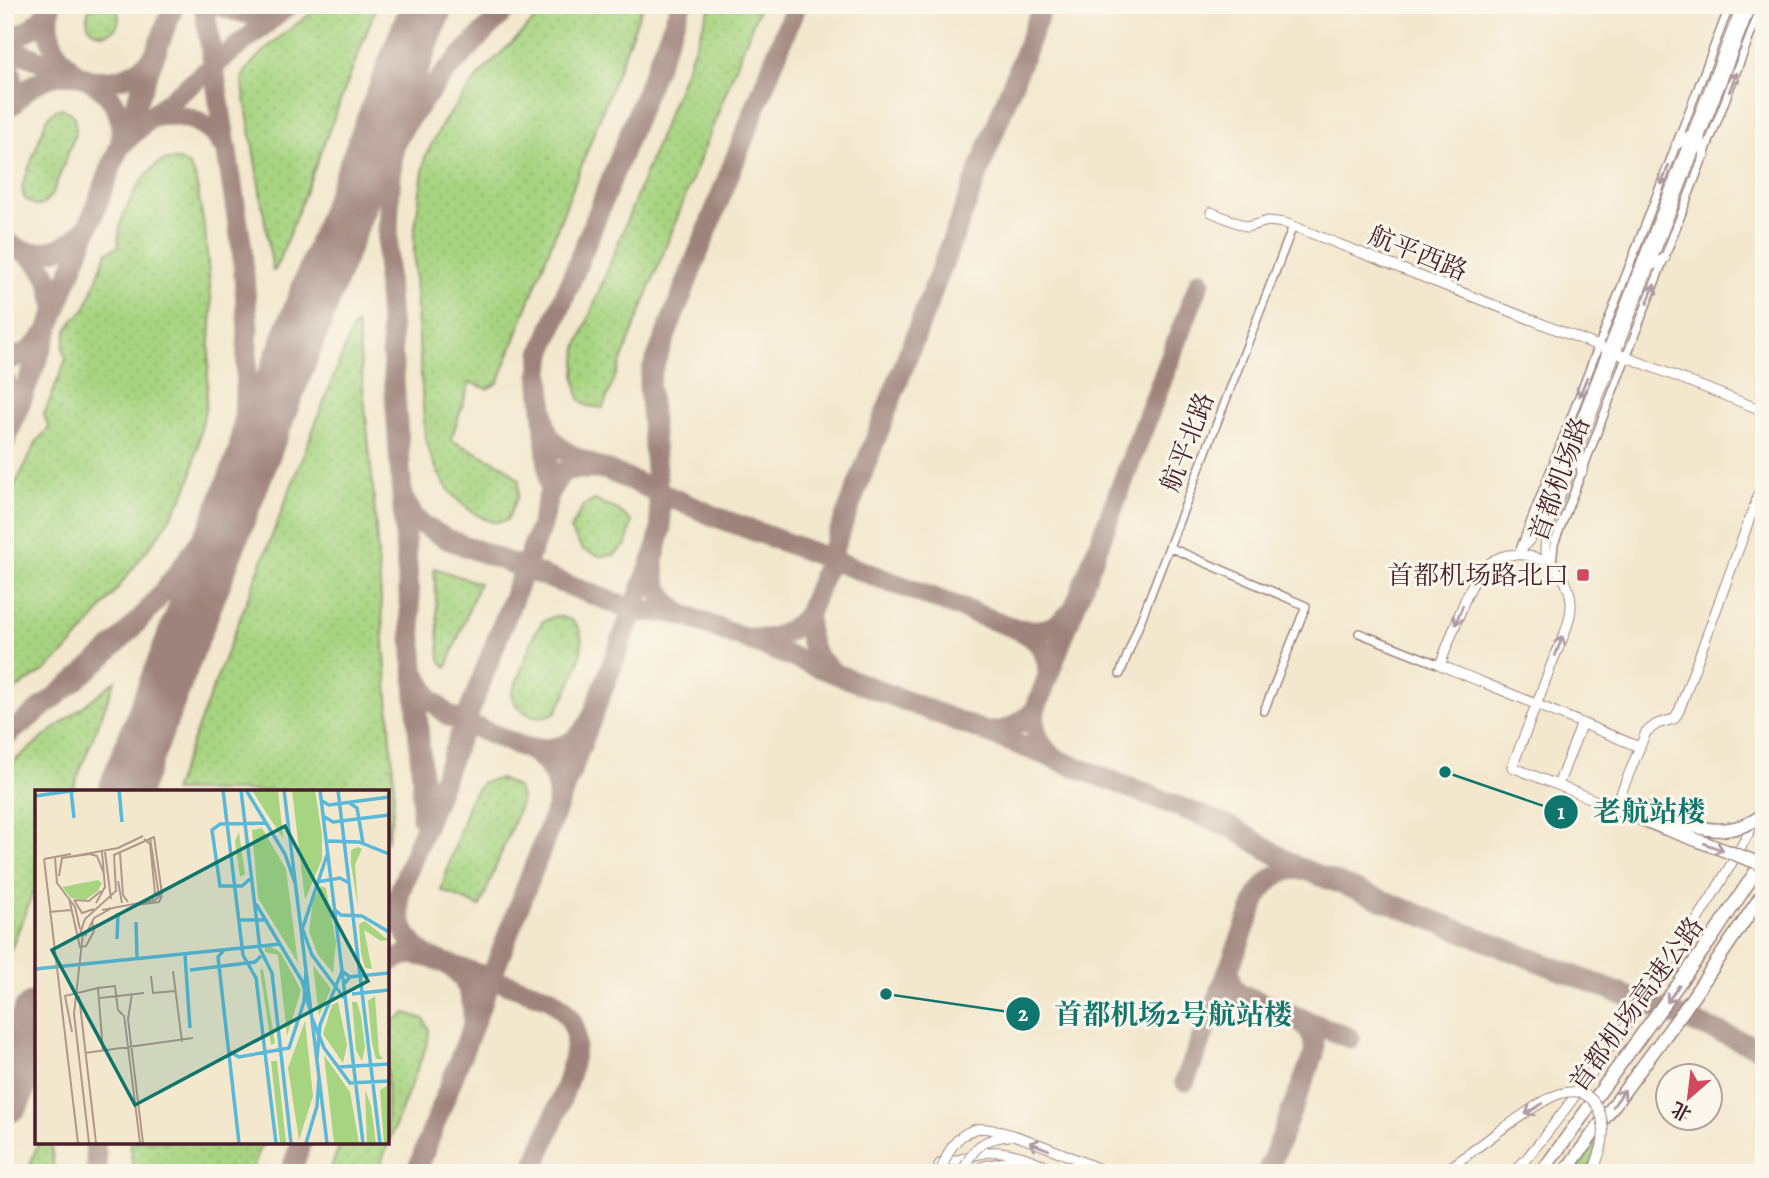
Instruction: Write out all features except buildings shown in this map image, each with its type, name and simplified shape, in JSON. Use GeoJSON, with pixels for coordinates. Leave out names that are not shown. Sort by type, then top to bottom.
{"type":"FeatureCollection","features":[{"type":"Feature","properties":{"kind":"highway"},"geometry":{"type":"LineString","coordinates":[[1617,803],[1764,865]]}},
{"type":"Feature","properties":{"kind":"highway"},"geometry":{"type":"LineString","coordinates":[[1666,823],[1721,831],[1743,826],[1764,814]]}},
{"type":"Feature","properties":{"kind":"highway","name":"首都机场高速公路"},"geometry":{"type":"LineString","coordinates":[[1541,1173],[1706,947],[1764,859]]}},
{"type":"Feature","properties":{"kind":"highway","name":"首都机场高速公路"},"geometry":{"type":"LineString","coordinates":[[1564,1173],[1691,1000],[1764,892]]}},
{"type":"Feature","properties":{"kind":"street","name":"首都机场路"},"geometry":{"type":"LineString","coordinates":[[1552,565],[1554,544],[1582,472],[1637,247],[1730,5]]}},
{"type":"Feature","properties":{"kind":"street","name":"首都机场路"},"geometry":{"type":"LineString","coordinates":[[1552,565],[1545,550],[1546,532],[1575,449],[1696,136],[1742,5]]}},
{"type":"Feature","properties":{"kind":"street","name":"首都机场路"},"geometry":{"type":"LineString","coordinates":[[1696,136],[1751,5]]}},
{"type":"Feature","properties":{"kind":"street","name":"首都机场路"},"geometry":{"type":"LineString","coordinates":[[1518,554],[1555,458],[1665,258],[1762,5]]}},
{"type":"Feature","properties":{"kind":"street"},"geometry":{"type":"LineString","coordinates":[[1676,145],[1696,136],[1704,155]]}},
{"type":"Feature","properties":{"kind":"street","name":"航平西路"},"geometry":{"type":"LineString","coordinates":[[1211,212],[1247,227],[1268,221],[1293,226],[1764,411]]}},
{"type":"Feature","properties":{"kind":"street","name":"航平北路"},"geometry":{"type":"LineString","coordinates":[[1120,674],[1293,226]]}},
{"type":"Feature","properties":{"kind":"street"},"geometry":{"type":"LineString","coordinates":[[1637,247],[1647,264],[1665,258]]}},
{"type":"Feature","properties":{"kind":"street","name":"首都机场路"},"geometry":{"type":"LineString","coordinates":[[1518,554],[1539,528],[1575,449]]}},
{"type":"Feature","properties":{"kind":"street"},"geometry":{"type":"LineString","coordinates":[[1555,458],[1575,449],[1582,472]]}},
{"type":"Feature","properties":{"kind":"street"},"geometry":{"type":"LineString","coordinates":[[1440,665],[1469,588],[1478,573],[1500,556],[1518,554],[1552,565],[1567,585],[1571,600],[1570,614],[1512,767],[1558,785],[1617,803],[1649,728],[1674,719],[1679,711],[1764,480]]}},
{"type":"Feature","properties":{"kind":"street"},"geometry":{"type":"LineString","coordinates":[[1169,547],[1306,606],[1264,711]]}},
{"type":"Feature","properties":{"kind":"street"},"geometry":{"type":"LineString","coordinates":[[1359,633],[1639,747]]}},
{"type":"Feature","properties":{"kind":"street"},"geometry":{"type":"LineString","coordinates":[[1558,785],[1582,723]]}},
{"type":"Feature","properties":{"kind":"street"},"geometry":{"type":"LineString","coordinates":[[1514,1173],[1669,966],[1711,901],[1764,804]]}},
{"type":"Feature","properties":{"kind":"street"},"geometry":{"type":"LineString","coordinates":[[1443,1173],[1502,1129],[1559,1094],[1578,1093],[1592,1100],[1602,1114],[1604,1128],[1601,1149],[1593,1173]]}},
{"type":"Feature","properties":{"kind":"street"},"geometry":{"type":"LineString","coordinates":[[938,1173],[951,1147],[969,1132],[987,1128],[1109,1173]]}},
{"type":"Feature","properties":{"kind":"street"},"geometry":{"type":"LineString","coordinates":[[962,1173],[970,1154],[981,1143],[996,1138],[1015,1137]]}},
{"type":"Feature","properties":{"kind":"street"},"geometry":{"type":"LineString","coordinates":[[938,1173],[941,1162],[956,1162],[988,1153],[1003,1152],[1063,1173]]}},
{"type":"Feature","properties":{"kind":"street"},"geometry":{"type":"LineString","coordinates":[[1758,1173],[1764,1159]]}},
{"type":"Feature","properties":{"kind":"street"},"geometry":{"type":"LineString","coordinates":[[971,1173],[984,1166],[1012,1160],[1033,1161]]}},
{"type":"Feature","properties":{"kind":"street"},"geometry":{"type":"LineString","coordinates":[[996,1173],[1033,1161]]}},
{"type":"Feature","properties":{"kind":"green space"},"geometry":{"type":"Polygon","coordinates":[[[103,2],[114,7],[119,18],[114,29],[103,34],[92,29],[87,18],[92,7],[103,2]]]}},
{"type":"Feature","properties":{"kind":"green space"},"geometry":{"type":"Polygon","coordinates":[[[322,5],[377,5],[273,271],[242,80],[246,71],[264,51],[322,5]]]}},
{"type":"Feature","properties":{"kind":"green space"},"geometry":{"type":"Polygon","coordinates":[[[550,5],[643,5],[498,383],[487,389],[470,382],[451,440],[504,466],[519,480],[518,496],[507,520],[494,522],[470,510],[452,493],[438,473],[425,437],[414,235],[425,157],[444,121],[480,74],[550,5]]]}},
{"type":"Feature","properties":{"kind":"green space"},"geometry":{"type":"Polygon","coordinates":[[[711,5],[760,5],[603,408],[588,406],[579,399],[575,376],[577,348],[711,5]]]}},
{"type":"Feature","properties":{"kind":"green space"},"geometry":{"type":"Polygon","coordinates":[[[62,108],[74,115],[76,132],[52,195],[42,205],[36,206],[24,198],[22,187],[47,118],[62,108]]]}},
{"type":"Feature","properties":{"kind":"green space"},"geometry":{"type":"Polygon","coordinates":[[[164,160],[180,160],[189,166],[195,176],[205,231],[212,309],[206,405],[191,478],[183,497],[161,532],[90,624],[44,671],[5,696],[5,505],[37,441],[49,428],[44,415],[66,359],[63,349],[67,330],[85,310],[107,252],[119,246],[121,224],[131,198],[147,174],[164,160]]]}},
{"type":"Feature","properties":{"kind":"green space"},"geometry":{"type":"Polygon","coordinates":[[[357,325],[373,487],[394,782],[393,811],[388,837],[388,790],[173,790],[353,327],[357,325]]]}},
{"type":"Feature","properties":{"kind":"green space"},"geometry":{"type":"Polygon","coordinates":[[[594,500],[618,510],[632,522],[626,545],[614,555],[599,556],[583,550],[570,530],[583,506],[594,500]]]}},
{"type":"Feature","properties":{"kind":"green space"},"geometry":{"type":"Polygon","coordinates":[[[434,568],[479,583],[447,667],[440,658],[434,568]]]}},
{"type":"Feature","properties":{"kind":"green space"},"geometry":{"type":"Polygon","coordinates":[[[554,616],[570,620],[579,628],[582,641],[580,656],[569,687],[556,712],[543,717],[530,715],[518,707],[512,694],[535,633],[542,622],[554,616]]]}},
{"type":"Feature","properties":{"kind":"green space"},"geometry":{"type":"Polygon","coordinates":[[[115,681],[72,790],[35,790],[35,888],[5,964],[5,768],[115,681]]]}},
{"type":"Feature","properties":{"kind":"green space"},"geometry":{"type":"Polygon","coordinates":[[[500,779],[517,787],[521,803],[480,907],[441,890],[470,799],[483,782],[500,779]]]}},
{"type":"Feature","properties":{"kind":"green space"},"geometry":{"type":"Polygon","coordinates":[[[406,1013],[424,1019],[429,1030],[428,1041],[377,1173],[329,1173],[340,1143],[388,1143],[388,1023],[406,1013]]]}},
{"type":"Feature","properties":{"kind":"green space"},"geometry":{"type":"Polygon","coordinates":[[[1599,1139],[1588,1173],[1574,1173],[1599,1139]]]}},
{"type":"Feature","properties":{"kind":"green space"},"geometry":{"type":"Polygon","coordinates":[[[38,1143],[51,1143],[54,1173],[27,1173],[38,1143]]]}},
{"type":"Feature","properties":{"kind":"green space"},"geometry":{"type":"Polygon","coordinates":[[[130,1143],[262,1143],[251,1173],[133,1173],[130,1143]]]}},
{"type":"Feature","properties":{"kind":"taxiway"},"geometry":{"type":"LineString","coordinates":[[5,442],[174,5]]}},
{"type":"Feature","properties":{"kind":"taxiway"},"geometry":{"type":"LineString","coordinates":[[204,5],[242,249],[248,328],[244,418],[232,491],[213,561]]}},
{"type":"Feature","properties":{"kind":"taxiway"},"geometry":{"type":"LineString","coordinates":[[219,5],[250,14],[281,10]]}},
{"type":"Feature","properties":{"kind":"taxiway"},"geometry":{"type":"LineString","coordinates":[[154,56],[140,69],[125,77],[90,80],[106,93],[116,107],[121,124],[121,145],[156,112],[289,5]]}},
{"type":"Feature","properties":{"kind":"taxiway"},"geometry":{"type":"LineString","coordinates":[[422,818],[422,782],[387,278],[393,153],[407,79],[428,5]]}},
{"type":"Feature","properties":{"kind":"taxiway"},"geometry":{"type":"LineString","coordinates":[[331,255],[406,123],[441,77],[510,5]]}},
{"type":"Feature","properties":{"kind":"taxiway"},"geometry":{"type":"LineString","coordinates":[[388,922],[540,528],[550,491],[540,373],[542,353],[681,5]]}},
{"type":"Feature","properties":{"kind":"taxiway"},"geometry":{"type":"LineString","coordinates":[[416,1173],[656,551],[661,528],[649,386],[652,370],[796,5]]}},
{"type":"Feature","properties":{"kind":"taxiway"},"geometry":{"type":"LineString","coordinates":[[750,638],[775,637],[796,626],[808,614],[1043,5]]}},
{"type":"Feature","properties":{"kind":"taxiway"},"geometry":{"type":"LineString","coordinates":[[5,39],[31,29],[50,9]]}},
{"type":"Feature","properties":{"kind":"taxiway"},"geometry":{"type":"LineString","coordinates":[[13,104],[41,80],[58,75],[78,75],[63,61],[54,46],[49,29],[50,9]]}},
{"type":"Feature","properties":{"kind":"taxiway"},"geometry":{"type":"LineString","coordinates":[[5,47],[103,85]]}},
{"type":"Feature","properties":{"kind":"taxiway"},"geometry":{"type":"LineString","coordinates":[[5,61],[11,73],[13,104]]}},
{"type":"Feature","properties":{"kind":"taxiway"},"geometry":{"type":"LineString","coordinates":[[150,118],[173,115],[194,120],[211,132],[226,150]]}},
{"type":"Feature","properties":{"kind":"taxiway"},"geometry":{"type":"LineString","coordinates":[[5,241],[15,248],[38,253],[60,248],[80,235],[88,226]]}},
{"type":"Feature","properties":{"kind":"taxiway"},"geometry":{"type":"LineString","coordinates":[[26,253],[45,272],[53,295],[55,312]]}},
{"type":"Feature","properties":{"kind":"taxiway"},"geometry":{"type":"LineString","coordinates":[[1056,758],[1045,749],[1038,737],[1035,710],[1200,281]]}},
{"type":"Feature","properties":{"kind":"taxiway"},"geometry":{"type":"LineString","coordinates":[[5,360],[27,352],[44,336]]}},
{"type":"Feature","properties":{"kind":"taxiway"},"geometry":{"type":"LineString","coordinates":[[5,381],[11,394],[13,416]]}},
{"type":"Feature","properties":{"kind":"taxiway"},"geometry":{"type":"LineString","coordinates":[[545,425],[558,446],[572,456],[596,466]]}},
{"type":"Feature","properties":{"kind":"taxiway"},"geometry":{"type":"LineString","coordinates":[[550,491],[561,473],[571,469],[605,469],[714,516],[1017,629]]}},
{"type":"Feature","properties":{"kind":"taxiway"},"geometry":{"type":"LineString","coordinates":[[403,498],[421,524],[447,539],[633,610],[674,613],[689,617],[1231,827],[1295,866],[1764,1050]]}},
{"type":"Feature","properties":{"kind":"taxiway"},"geometry":{"type":"LineString","coordinates":[[5,737],[84,673],[128,632],[165,590],[219,513]]}},
{"type":"Feature","properties":{"kind":"taxiway"},"geometry":{"type":"LineString","coordinates":[[654,561],[655,578],[661,593],[670,605],[684,615]]}},
{"type":"Feature","properties":{"kind":"taxiway"},"geometry":{"type":"LineString","coordinates":[[1048,674],[1041,647],[1017,629],[1047,629],[1071,612]]}},
{"type":"Feature","properties":{"kind":"taxiway"},"geometry":{"type":"LineString","coordinates":[[808,614],[812,645],[819,659],[831,670]]}},
{"type":"Feature","properties":{"kind":"taxiway"},"geometry":{"type":"LineString","coordinates":[[417,676],[430,699],[449,716],[573,768]]}},
{"type":"Feature","properties":{"kind":"taxiway"},"geometry":{"type":"LineString","coordinates":[[985,732],[1012,727],[1035,710]]}},
{"type":"Feature","properties":{"kind":"taxiway"},"geometry":{"type":"LineString","coordinates":[[557,805],[555,779],[541,758],[527,748],[561,746],[575,739],[587,726]]}},
{"type":"Feature","properties":{"kind":"taxiway"},"geometry":{"type":"LineString","coordinates":[[124,790],[126,786]]}},
{"type":"Feature","properties":{"kind":"taxiway"},"geometry":{"type":"LineString","coordinates":[[1185,1081],[1257,897],[1276,875],[1289,870],[1304,870]]}},
{"type":"Feature","properties":{"kind":"taxiway"},"geometry":{"type":"LineString","coordinates":[[399,897],[405,932],[414,945],[428,957]]}},
{"type":"Feature","properties":{"kind":"taxiway"},"geometry":{"type":"LineString","coordinates":[[388,963],[412,954],[428,957],[549,998],[570,1018],[576,1041],[573,1058],[561,1099],[532,1173]]}},
{"type":"Feature","properties":{"kind":"taxiway"},"geometry":{"type":"LineString","coordinates":[[448,965],[465,983],[472,1005],[473,1022]]}},
{"type":"Feature","properties":{"kind":"taxiway"},"geometry":{"type":"LineString","coordinates":[[1229,969],[1231,985],[1240,994],[1350,1038]]}},
{"type":"Feature","properties":{"kind":"taxiway"},"geometry":{"type":"LineString","coordinates":[[1267,1173],[1314,1054],[1314,1042],[1310,1032],[1294,1017]]}},
{"type":"Feature","properties":{"kind":"taxiway"},"geometry":{"type":"LineString","coordinates":[[95,1143],[97,1173]]}},
{"type":"Feature","properties":{"kind":"taxiway"},"geometry":{"type":"LineString","coordinates":[[290,1173],[301,1143]]}},
{"type":"Feature","properties":{"kind":"runway"},"geometry":{"type":"LineString","coordinates":[[124,790],[427,5]]}},
{"type":"Feature","properties":{"kind":"runway"},"geometry":{"type":"LineString","coordinates":[[5,1098],[35,1022]]}},
{"type":"Feature","properties":{"kind":"place","name":"首都机场路北口"},"geometry":{"type":"Point","coordinates":[1583,575]}},
{"type":"Feature","properties":{"kind":"place","name":"老航站楼"},"geometry":{"type":"Point","coordinates":[1445,772]}},
{"type":"Feature","properties":{"kind":"place","name":"首都机场2号航站楼"},"geometry":{"type":"Point","coordinates":[886,994]}}]}
